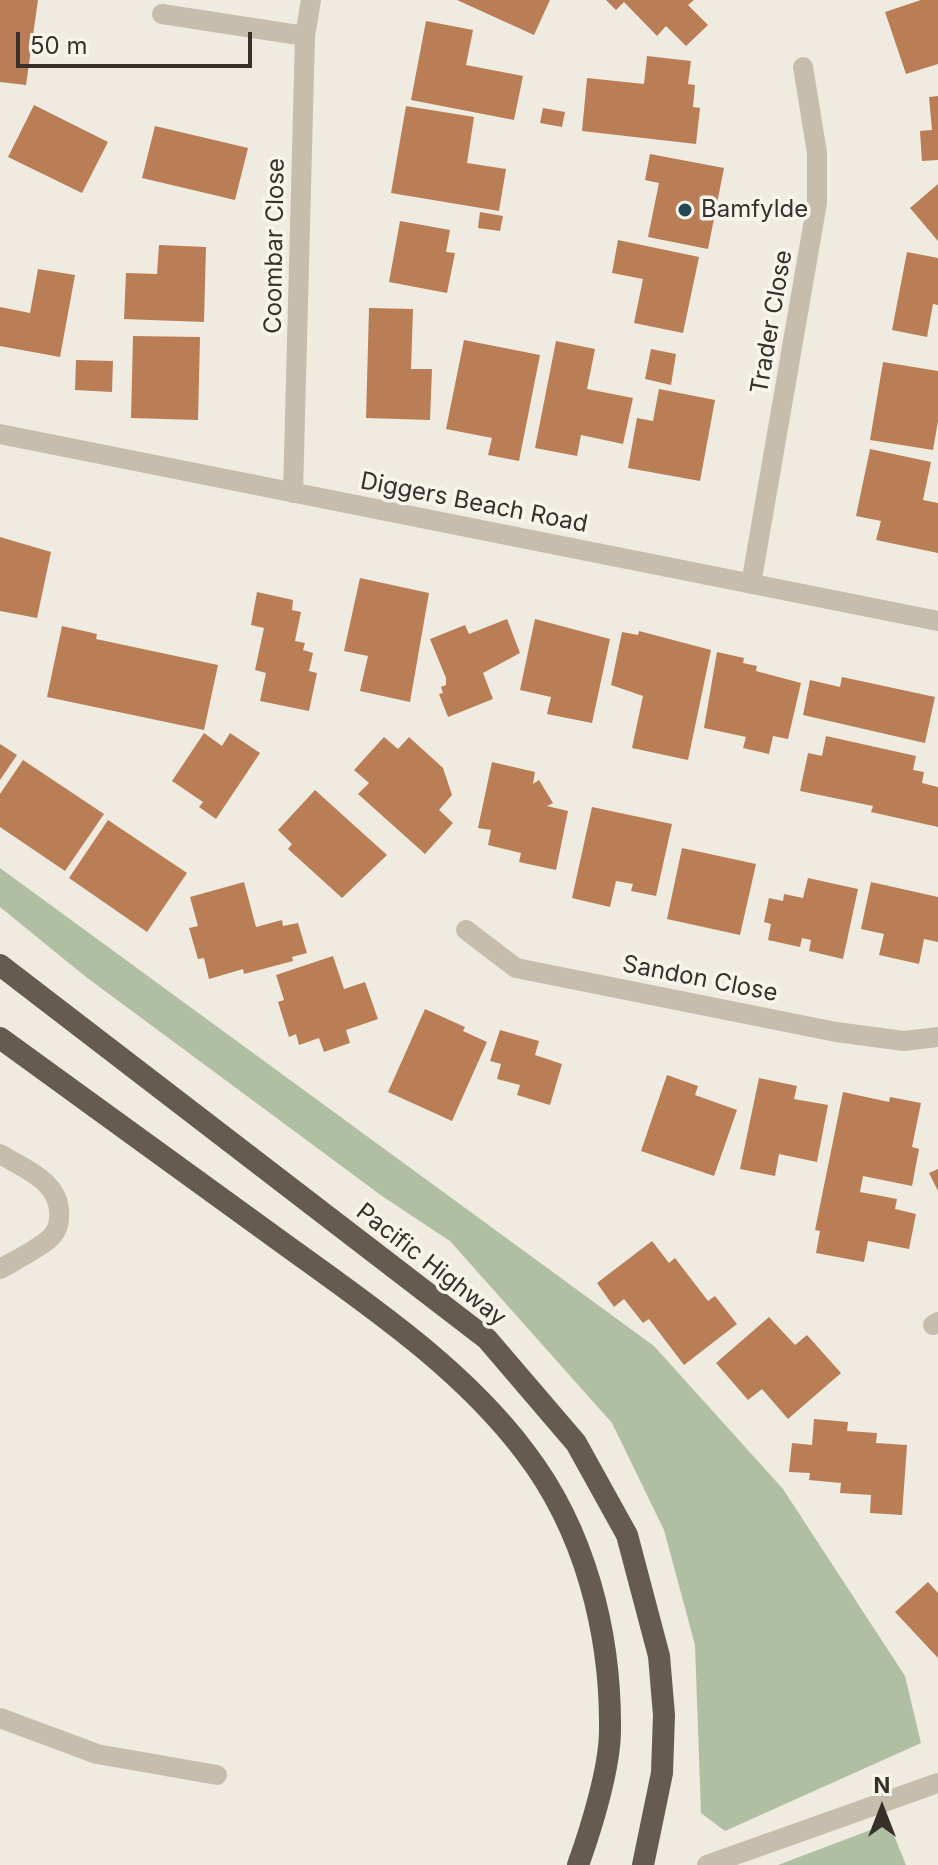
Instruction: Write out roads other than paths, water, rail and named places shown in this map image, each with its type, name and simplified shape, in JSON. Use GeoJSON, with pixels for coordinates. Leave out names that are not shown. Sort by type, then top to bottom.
{"type":"FeatureCollection","features":[{"type":"Feature","properties":{"kind":"highway","name":"Pacific Highway"},"geometry":{"type":"LineString","coordinates":[[0,965],[487,1339],[576,1443],[627,1535],[659,1656],[664,1715],[662,1773],[643,1865]]}},
{"type":"Feature","properties":{"kind":"highway"},"geometry":{"type":"LineString","coordinates":[[0,1038],[376,1311],[468,1389],[526,1453],[576,1536],[602,1631],[610,1733],[591,1830],[578,1865]]}},
{"type":"Feature","properties":{"kind":"street","name":"Coombar Close"},"geometry":{"type":"LineString","coordinates":[[293,493],[305,36],[311,0]]}},
{"type":"Feature","properties":{"kind":"street"},"geometry":{"type":"LineString","coordinates":[[162,14],[305,36]]}},
{"type":"Feature","properties":{"kind":"street","name":"Trader Close"},"geometry":{"type":"LineString","coordinates":[[751,584],[817,203],[817,153],[803,67]]}},
{"type":"Feature","properties":{"kind":"street","name":"Diggers Beach Road"},"geometry":{"type":"LineString","coordinates":[[0,434],[938,621]]}},
{"type":"Feature","properties":{"kind":"street","name":"Sandon Close"},"geometry":{"type":"LineString","coordinates":[[466,930],[516,968],[836,1032],[904,1041],[938,1037]]}},
{"type":"Feature","properties":{"kind":"street"},"geometry":{"type":"LineString","coordinates":[[0,1154],[45,1182],[57,1194],[60,1210],[59,1227],[50,1239],[0,1269]]}},
{"type":"Feature","properties":{"kind":"street"},"geometry":{"type":"LineString","coordinates":[[0,1718],[97,1754],[217,1775]]}},
{"type":"Feature","properties":{"kind":"street"},"geometry":{"type":"LineString","coordinates":[[707,1865],[938,1783]]}},
{"type":"Feature","properties":{"kind":"place","name":"Bamfylde"},"geometry":{"type":"Point","coordinates":[685,210]}}]}
